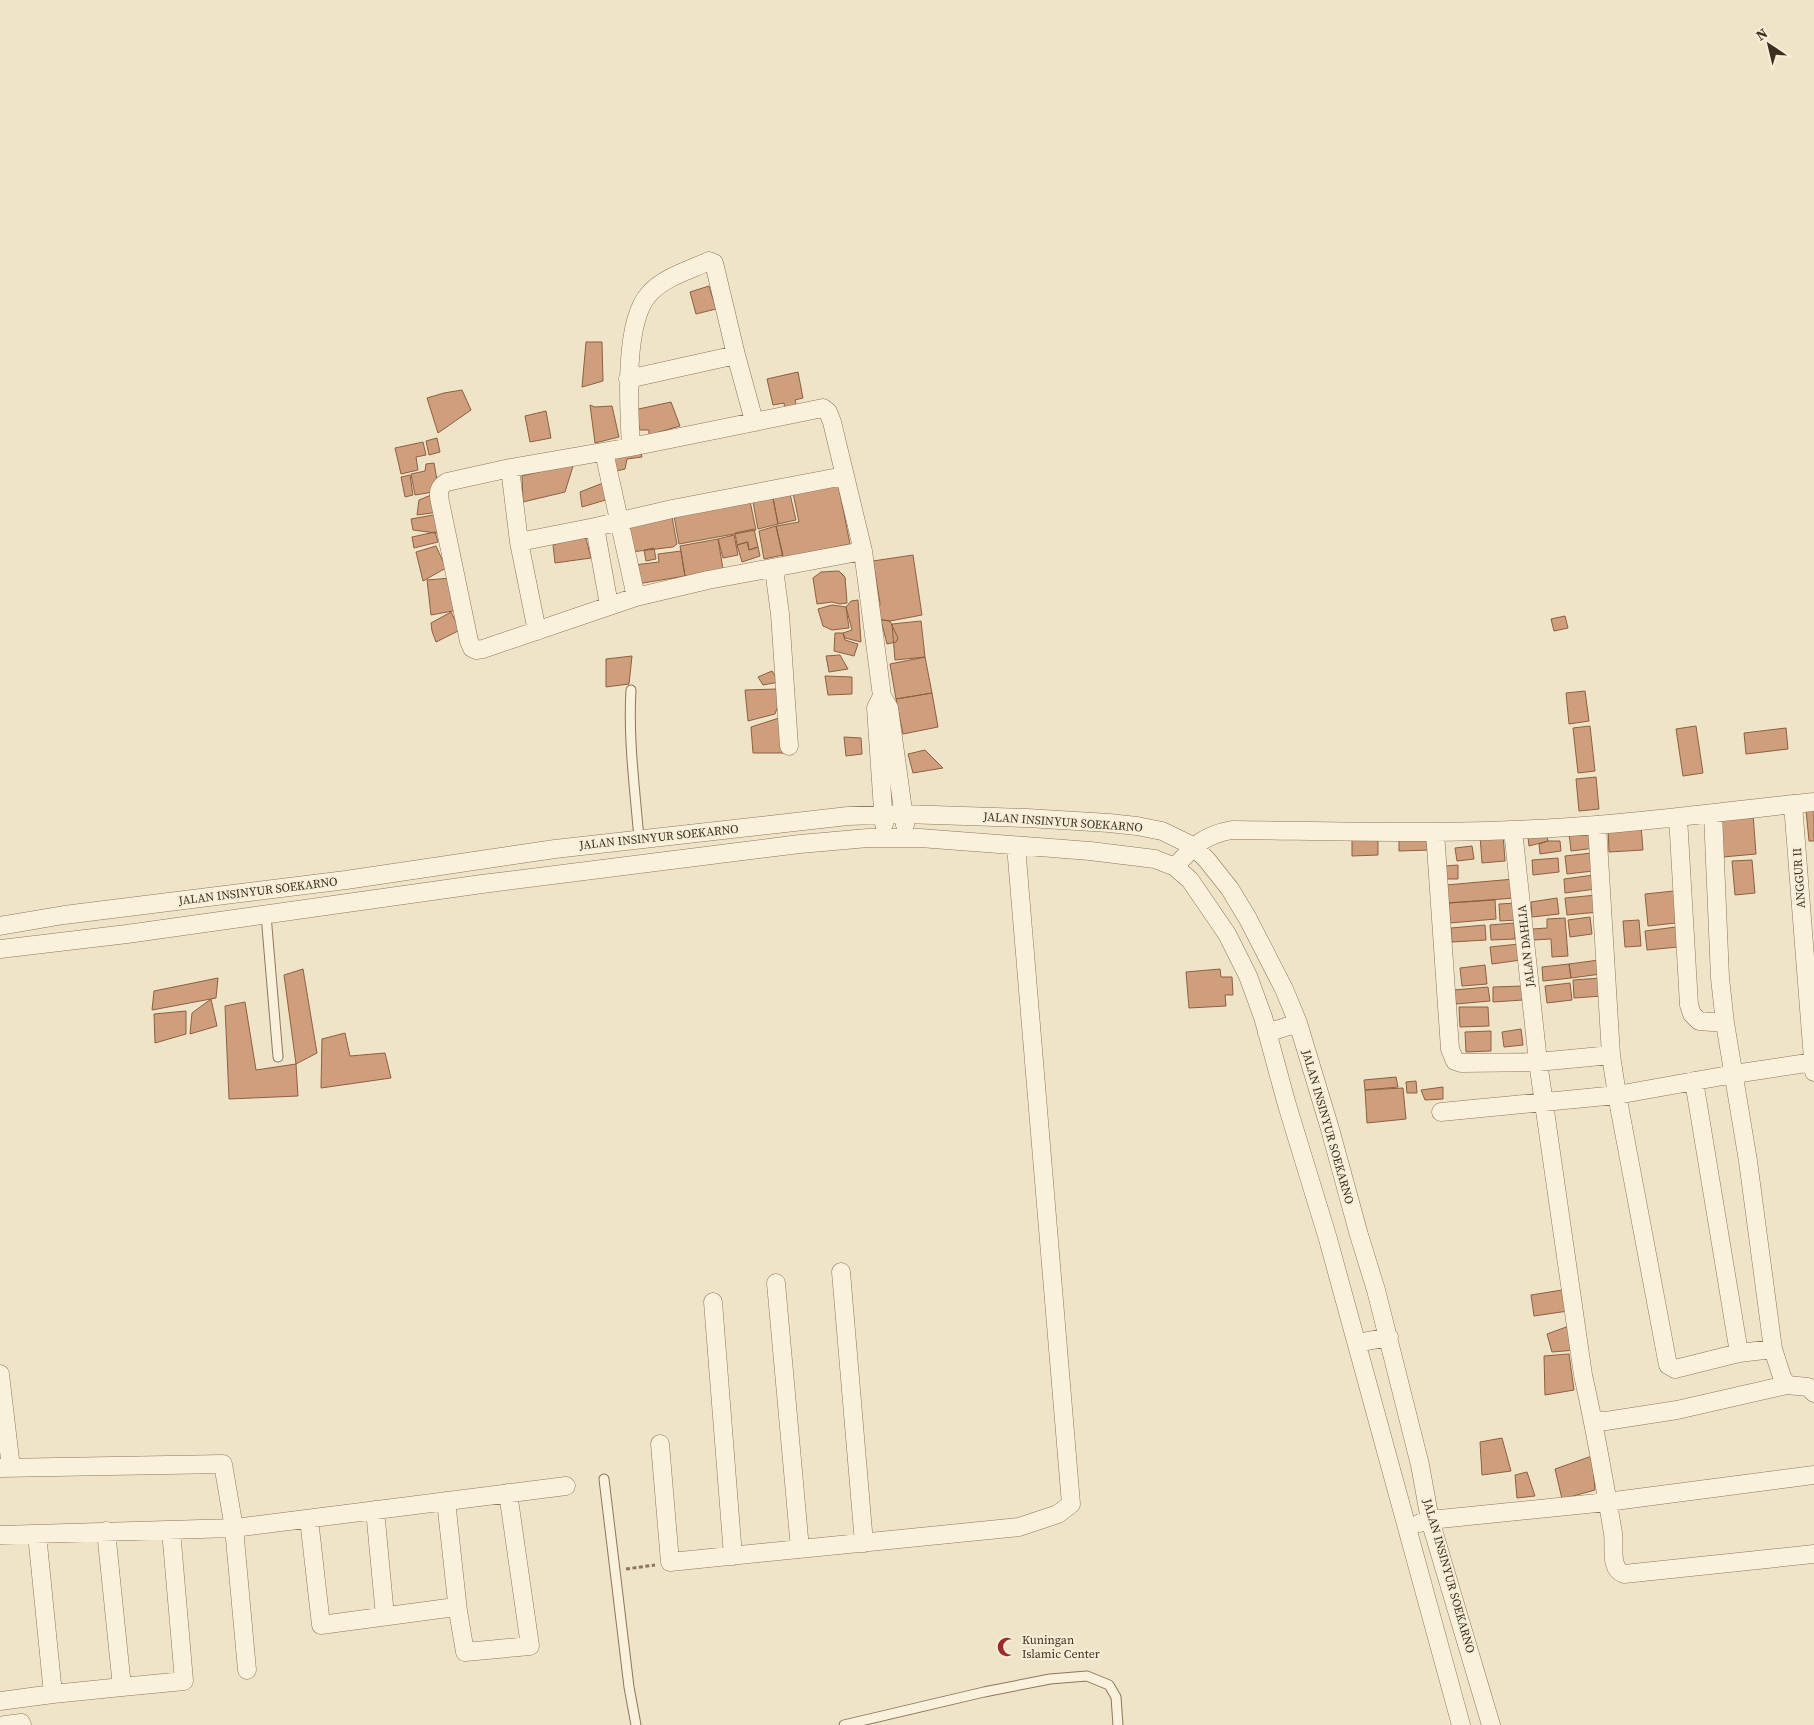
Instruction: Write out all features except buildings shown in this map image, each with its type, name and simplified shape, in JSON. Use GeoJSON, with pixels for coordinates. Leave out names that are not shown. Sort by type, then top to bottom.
{"type":"FeatureCollection","features":[{"type":"Feature","properties":{"kind":"street"},"geometry":{"type":"LineString","coordinates":[[631,447],[628,379],[636,323],[641,305],[659,285],[670,278],[709,261],[714,262],[754,421]]}},
{"type":"Feature","properties":{"kind":"street"},"geometry":{"type":"LineString","coordinates":[[628,379],[736,355]]}},
{"type":"Feature","properties":{"kind":"street"},"geometry":{"type":"LineString","coordinates":[[863,551],[708,580],[636,597],[476,650],[472,648],[468,641],[438,495],[440,488],[447,482],[510,468],[631,447],[823,408],[828,412],[832,422],[863,551],[882,696],[889,708],[908,838]]}},
{"type":"Feature","properties":{"kind":"street"},"geometry":{"type":"LineString","coordinates":[[604,452],[636,597]]}},
{"type":"Feature","properties":{"kind":"street"},"geometry":{"type":"LineString","coordinates":[[510,468],[519,542],[537,631]]}},
{"type":"Feature","properties":{"kind":"street"},"geometry":{"type":"LineString","coordinates":[[519,542],[672,509],[844,476]]}},
{"type":"Feature","properties":{"kind":"street"},"geometry":{"type":"LineString","coordinates":[[595,527],[609,605]]}},
{"type":"Feature","properties":{"kind":"street"},"geometry":{"type":"LineString","coordinates":[[774,569],[780,614],[790,746]]}},
{"type":"Feature","properties":{"kind":"street"},"geometry":{"type":"LineString","coordinates":[[882,696],[876,708],[886,838]]}},
{"type":"Feature","properties":{"kind":"street"},"geometry":{"type":"LineString","coordinates":[[1175,866],[1193,846],[1210,836],[1232,830],[1435,832],[1513,830],[1597,825],[1814,802]]}},
{"type":"Feature","properties":{"kind":"street","name":"ANGGUR II"},"geometry":{"type":"LineString","coordinates":[[1793,804],[1814,1066]]}},
{"type":"Feature","properties":{"kind":"street","name":"JALAN INSINYUR SOEKARNO"},"geometry":{"type":"LineString","coordinates":[[0,926],[64,915],[346,880],[554,849],[848,816],[903,814],[1028,818],[1137,826],[1162,832],[1193,846],[1230,889],[1248,919],[1284,988],[1298,1023],[1389,1337],[1420,1465],[1430,1520],[1492,1725]]}},
{"type":"Feature","properties":{"kind":"street"},"geometry":{"type":"LineString","coordinates":[[1713,814],[1720,978],[1725,1023],[1748,1161],[1773,1349],[1786,1385]]}},
{"type":"Feature","properties":{"kind":"street"},"geometry":{"type":"LineString","coordinates":[[1678,817],[1689,1006],[1692,1014],[1699,1021],[1725,1023]]}},
{"type":"Feature","properties":{"kind":"street"},"geometry":{"type":"LineString","coordinates":[[1597,825],[1611,1055],[1668,1365],[1675,1370],[1739,1352],[1773,1349]]}},
{"type":"Feature","properties":{"kind":"street","name":"JALAN DAHLIA"},"geometry":{"type":"LineString","coordinates":[[1513,830],[1538,1062],[1583,1375],[1594,1420],[1613,1536],[1615,1568],[1618,1572],[1624,1574],[1814,1554]]}},
{"type":"Feature","properties":{"kind":"street"},"geometry":{"type":"LineString","coordinates":[[1435,832],[1451,1055],[1455,1061],[1461,1064],[1538,1062],[1611,1055]]}},
{"type":"Feature","properties":{"kind":"street","name":"JALAN INSINYUR SOEKARNO"},"geometry":{"type":"LineString","coordinates":[[0,949],[127,934],[491,883],[800,844],[868,838],[908,838],[1140,857],[1155,859],[1175,866],[1190,880],[1227,934],[1248,976],[1267,1033],[1357,1344],[1461,1725]]}},
{"type":"Feature","properties":{"kind":"street"},"geometry":{"type":"LineString","coordinates":[[660,1444],[670,1562],[1019,1527],[1058,1514],[1071,1504],[1016,846]]}},
{"type":"Feature","properties":{"kind":"street"},"geometry":{"type":"LineString","coordinates":[[489,860],[491,883]]}},
{"type":"Feature","properties":{"kind":"street"},"geometry":{"type":"LineString","coordinates":[[1267,1033],[1298,1023]]}},
{"type":"Feature","properties":{"kind":"street"},"geometry":{"type":"LineString","coordinates":[[1441,1112],[1544,1104],[1617,1095],[1734,1074],[1814,1066]]}},
{"type":"Feature","properties":{"kind":"street"},"geometry":{"type":"LineString","coordinates":[[1694,1081],[1739,1352]]}},
{"type":"Feature","properties":{"kind":"street"},"geometry":{"type":"LineString","coordinates":[[841,1272],[864,1543]]}},
{"type":"Feature","properties":{"kind":"street"},"geometry":{"type":"LineString","coordinates":[[776,1283],[800,1549]]}},
{"type":"Feature","properties":{"kind":"street"},"geometry":{"type":"LineString","coordinates":[[713,1302],[732,1556]]}},
{"type":"Feature","properties":{"kind":"street"},"geometry":{"type":"LineString","coordinates":[[1357,1344],[1389,1337]]}},
{"type":"Feature","properties":{"kind":"street"},"geometry":{"type":"LineString","coordinates":[[0,1374],[5,1468],[223,1464],[234,1528],[247,1670]]}},
{"type":"Feature","properties":{"kind":"street"},"geometry":{"type":"LineString","coordinates":[[1594,1420],[1606,1421],[1677,1410],[1786,1385],[1808,1387],[1814,1393]]}},
{"type":"Feature","properties":{"kind":"street"},"geometry":{"type":"LineString","coordinates":[[1408,1526],[1430,1520],[1607,1502],[1814,1475]]}},
{"type":"Feature","properties":{"kind":"street"},"geometry":{"type":"LineString","coordinates":[[0,1535],[234,1528],[566,1486]]}},
{"type":"Feature","properties":{"kind":"street"},"geometry":{"type":"LineString","coordinates":[[446,1501],[458,1611],[465,1652],[530,1646],[508,1494]]}},
{"type":"Feature","properties":{"kind":"street"},"geometry":{"type":"LineString","coordinates":[[375,1510],[385,1616]]}},
{"type":"Feature","properties":{"kind":"street"},"geometry":{"type":"LineString","coordinates":[[309,1519],[321,1625],[448,1608]]}},
{"type":"Feature","properties":{"kind":"street"},"geometry":{"type":"LineString","coordinates":[[0,1701],[122,1686],[184,1681],[171,1530]]}},
{"type":"Feature","properties":{"kind":"street"},"geometry":{"type":"LineString","coordinates":[[106,1531],[122,1686]]}},
{"type":"Feature","properties":{"kind":"street"},"geometry":{"type":"LineString","coordinates":[[37,1534],[53,1694]]}},
{"type":"Feature","properties":{"kind":"street"},"geometry":{"type":"LineString","coordinates":[[5,1725],[21,1723],[22,1725]]}},
{"type":"Feature","properties":{"kind":"lane"},"geometry":{"type":"LineString","coordinates":[[631,690],[630,723],[639,839]]}},
{"type":"Feature","properties":{"kind":"lane"},"geometry":{"type":"LineString","coordinates":[[266,915],[278,1057]]}},
{"type":"Feature","properties":{"kind":"lane"},"geometry":{"type":"LineString","coordinates":[[604,1479],[629,1687],[636,1725]]}},
{"type":"Feature","properties":{"kind":"lane"},"geometry":{"type":"LineString","coordinates":[[844,1725],[994,1690],[1050,1679],[1087,1676],[1109,1685],[1116,1697],[1118,1725]]}},
{"type":"Feature","properties":{"kind":"path"},"geometry":{"type":"LineString","coordinates":[[614,1571],[670,1562]]}},
{"type":"Feature","properties":{"kind":"place","name":"Kuningan Islamic Center"},"geometry":{"type":"Point","coordinates":[1007,1647]}}]}
